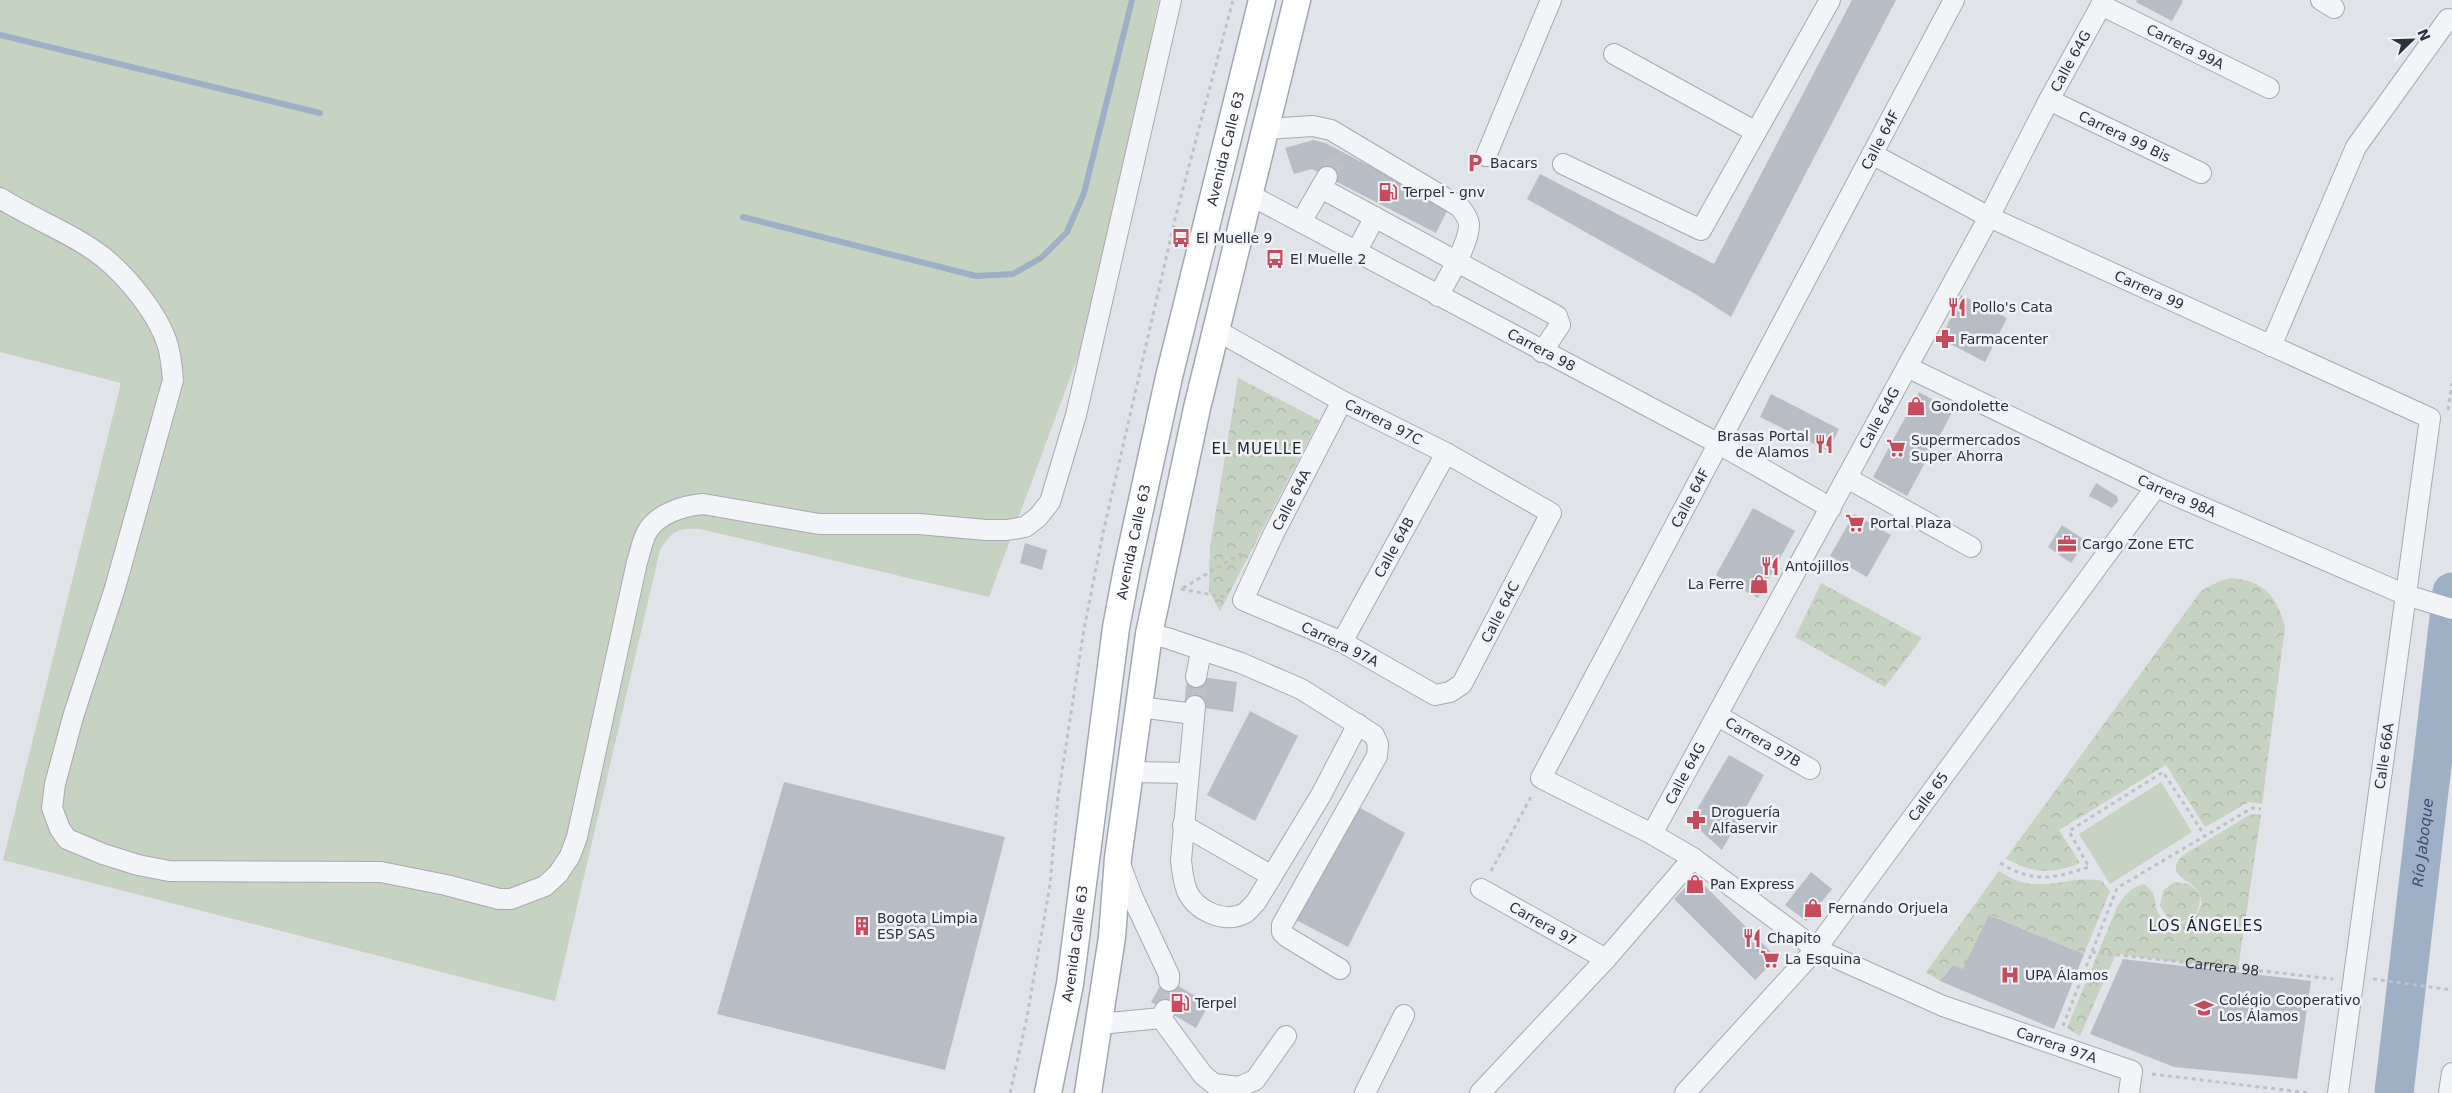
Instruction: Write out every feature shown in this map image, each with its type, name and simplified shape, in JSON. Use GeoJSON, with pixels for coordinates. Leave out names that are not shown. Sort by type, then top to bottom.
{"type":"FeatureCollection","features":[{"type":"Feature","properties":{"kind":"main road","name":"Avenida Calle 63"},"geometry":{"type":"LineString","coordinates":[[1048,1093],[1070,984],[1116,628],[1127,569],[1169,377],[1262,0]]}},
{"type":"Feature","properties":{"kind":"main road"},"geometry":{"type":"LineString","coordinates":[[1088,1091],[1100,1024],[1112,937],[1118,858],[1149,634],[1171,527],[1216,330],[1297,0]]}},
{"type":"Feature","properties":{"kind":"street"},"geometry":{"type":"LineString","coordinates":[[0,198],[75,239],[103,257],[125,277],[161,329],[168,345],[173,380],[115,588],[73,717],[55,784],[52,808],[60,829],[68,839],[103,854],[138,865],[169,871],[381,872],[446,885],[499,899],[512,900],[545,886],[558,874],[570,856],[577,837],[637,562],[647,531],[660,518],[688,506],[703,504],[819,524],[919,524],[1007,530],[1025,527],[1038,517],[1050,502],[1066,453],[1088,368],[1171,0]]}},
{"type":"Feature","properties":{"kind":"street"},"geometry":{"type":"LineString","coordinates":[[1486,156],[1551,0]]}},
{"type":"Feature","properties":{"kind":"street"},"geometry":{"type":"LineString","coordinates":[[1563,164],[1701,230],[1830,0]]}},
{"type":"Feature","properties":{"kind":"street","name":"Calle 64F"},"geometry":{"type":"LineString","coordinates":[[1541,778],[1954,0]]}},
{"type":"Feature","properties":{"kind":"street","name":"Carrera 99A"},"geometry":{"type":"LineString","coordinates":[[2102,3],[2269,88]]}},
{"type":"Feature","properties":{"kind":"street","name":"Calle 64G"},"geometry":{"type":"LineString","coordinates":[[1652,834],[1989,218],[2049,100],[2102,3]]}},
{"type":"Feature","properties":{"kind":"street"},"geometry":{"type":"LineString","coordinates":[[2271,346],[2356,147],[2448,19]]}},
{"type":"Feature","properties":{"kind":"street"},"geometry":{"type":"LineString","coordinates":[[1614,54],[1756,132]]}},
{"type":"Feature","properties":{"kind":"street","name":"Carrera 99 Bis"},"geometry":{"type":"LineString","coordinates":[[2049,100],[2201,173]]}},
{"type":"Feature","properties":{"kind":"street"},"geometry":{"type":"LineString","coordinates":[[1265,129],[1313,126],[1331,130],[1345,146],[1460,208],[1466,215],[1469,226],[1458,261],[1438,296]]}},
{"type":"Feature","properties":{"kind":"street","name":"Carrera 99"},"geometry":{"type":"LineString","coordinates":[[1872,154],[1989,218],[2430,418]]}},
{"type":"Feature","properties":{"kind":"street"},"geometry":{"type":"LineString","coordinates":[[1301,222],[1324,182],[1375,216],[1557,316],[1560,325],[1542,352]]}},
{"type":"Feature","properties":{"kind":"street","name":"Carrera 98"},"geometry":{"type":"LineString","coordinates":[[1250,195],[1542,352],[1719,444],[1831,508]]}},
{"type":"Feature","properties":{"kind":"street"},"geometry":{"type":"LineString","coordinates":[[1356,252],[1375,216]]}},
{"type":"Feature","properties":{"kind":"street","name":"Carrera 97C"},"geometry":{"type":"LineString","coordinates":[[1216,330],[1342,401],[1446,453],[1551,513]]}},
{"type":"Feature","properties":{"kind":"street","name":"Carrera 98A"},"geometry":{"type":"LineString","coordinates":[[1907,368],[2156,487],[2406,595],[2444,607]]}},
{"type":"Feature","properties":{"kind":"street","name":"Calle 64A"},"geometry":{"type":"LineString","coordinates":[[1243,600],[1273,535],[1342,401]]}},
{"type":"Feature","properties":{"kind":"street","name":"Calle 66A"},"geometry":{"type":"LineString","coordinates":[[2338,1093],[2430,418]]}},
{"type":"Feature","properties":{"kind":"street","name":"Calle 64B"},"geometry":{"type":"LineString","coordinates":[[1342,642],[1446,453]]}},
{"type":"Feature","properties":{"kind":"street"},"geometry":{"type":"LineString","coordinates":[[1847,478],[1971,547]]}},
{"type":"Feature","properties":{"kind":"street","name":"Calle 65"},"geometry":{"type":"LineString","coordinates":[[1684,1093],[1816,949],[2156,487]]}},
{"type":"Feature","properties":{"kind":"street","name":"Calle 64C"},"geometry":{"type":"LineString","coordinates":[[1435,695],[1450,692],[1462,684],[1551,513]]}},
{"type":"Feature","properties":{"kind":"street","name":"Carrera 97A"},"geometry":{"type":"LineString","coordinates":[[1243,600],[1342,642],[1435,695]]}},
{"type":"Feature","properties":{"kind":"street"},"geometry":{"type":"LineString","coordinates":[[1149,634],[1241,662],[1301,689],[1374,734],[1378,744],[1377,756],[1282,925],[1282,932],[1287,937],[1340,969]]}},
{"type":"Feature","properties":{"kind":"street"},"geometry":{"type":"LineString","coordinates":[[1196,676],[1201,651]]}},
{"type":"Feature","properties":{"kind":"street"},"geometry":{"type":"LineString","coordinates":[[1139,707],[1195,710],[1187,773],[1181,860],[1184,881],[1188,894],[1194,900],[1214,915],[1229,917],[1244,913],[1256,902],[1322,795],[1358,724]]}},
{"type":"Feature","properties":{"kind":"street","name":"Carrera 97B"},"geometry":{"type":"LineString","coordinates":[[1718,716],[1810,769]]}},
{"type":"Feature","properties":{"kind":"street"},"geometry":{"type":"LineString","coordinates":[[1131,772],[1187,773]]}},
{"type":"Feature","properties":{"kind":"street","name":"Carrera 97A"},"geometry":{"type":"LineString","coordinates":[[1541,778],[1652,834],[1693,858],[1816,949],[1943,1006],[2132,1072]]}},
{"type":"Feature","properties":{"kind":"street"},"geometry":{"type":"LineString","coordinates":[[1184,825],[1272,876]]}},
{"type":"Feature","properties":{"kind":"street"},"geometry":{"type":"LineString","coordinates":[[1118,858],[1132,896],[1169,976],[1169,981]]}},
{"type":"Feature","properties":{"kind":"street"},"geometry":{"type":"LineString","coordinates":[[1480,1093],[1606,959],[1693,858]]}},
{"type":"Feature","properties":{"kind":"street","name":"Carrera 97"},"geometry":{"type":"LineString","coordinates":[[1481,889],[1606,959]]}},
{"type":"Feature","properties":{"kind":"street"},"geometry":{"type":"LineString","coordinates":[[1100,1024],[1163,1014],[1203,1075],[1214,1084],[1239,1087],[1255,1080],[1286,1036]]}},
{"type":"Feature","properties":{"kind":"street"},"geometry":{"type":"LineString","coordinates":[[1365,1093],[1404,1015]]}},
{"type":"Feature","properties":{"kind":"street"},"geometry":{"type":"LineString","coordinates":[[2129,1093],[2132,1072]]}},
{"type":"Feature","properties":{"kind":"street"},"geometry":{"type":"LineString","coordinates":[[2449,1093],[2452,1073]]}},
{"type":"Feature","properties":{"kind":"path"},"geometry":{"type":"LineString","coordinates":[[1243,600],[1180,589],[1273,535]]}},
{"type":"Feature","properties":{"kind":"path"},"geometry":{"type":"LineString","coordinates":[[2000,864],[2015,872],[2034,878],[2058,877],[2090,867],[2068,831],[2163,772],[2204,836]]}},
{"type":"Feature","properties":{"kind":"path"},"geometry":{"type":"LineString","coordinates":[[1481,889],[1541,778]]}},
{"type":"Feature","properties":{"kind":"path"},"geometry":{"type":"LineString","coordinates":[[2055,1045],[2117,888],[2252,808],[2261,809]]}},
{"type":"Feature","properties":{"kind":"path","name":"Carrera 98"},"geometry":{"type":"LineString","coordinates":[[2092,952],[2353,982]]}},
{"type":"Feature","properties":{"kind":"path"},"geometry":{"type":"LineString","coordinates":[[2383,980],[2452,990]]}},
{"type":"Feature","properties":{"kind":"path"},"geometry":{"type":"LineString","coordinates":[[2132,1072],[2310,1093]]}},
{"type":"Feature","properties":{"kind":"green space"},"geometry":{"type":"Polygon","coordinates":[[[0,0],[1159,0],[1110,235],[1083,343],[989,597],[700,529],[681,530],[672,535],[660,550],[555,1001],[3,860],[121,383],[0,352],[0,0]]]}},
{"type":"Feature","properties":{"kind":"green space"},"geometry":{"type":"Polygon","coordinates":[[[1238,378],[1319,420],[1220,611],[1209,591],[1210,547],[1238,378]]]}},
{"type":"Feature","properties":{"kind":"green space"},"geometry":{"type":"Polygon","coordinates":[[[2231,578],[2252,582],[2267,592],[2278,607],[2285,627],[2262,804],[2249,802],[2205,827],[2166,765],[2059,830],[2080,863],[2061,869],[2042,871],[2024,867],[2006,858],[2201,591],[2231,578]]]}},
{"type":"Feature","properties":{"kind":"green space"},"geometry":{"type":"Polygon","coordinates":[[[1821,583],[1922,638],[1885,687],[1795,637],[1821,583]]]}},
{"type":"Feature","properties":{"kind":"green space"},"geometry":{"type":"Polygon","coordinates":[[[2161,782],[2192,832],[2110,884],[2079,834],[2161,782]]]}},
{"type":"Feature","properties":{"kind":"green space"},"geometry":{"type":"Polygon","coordinates":[[[2251,814],[2261,815],[2238,969],[2116,954],[2080,1036],[2067,1028],[2117,907],[2125,895],[2135,887],[2145,884],[2153,893],[2157,911],[2164,922],[2177,925],[2194,919],[2202,904],[2200,894],[2197,912],[2191,918],[2182,922],[2168,918],[2160,906],[2163,891],[2174,882],[2189,884],[2199,893],[2196,888],[2177,873],[2177,863],[2182,856],[2251,814]]]}},
{"type":"Feature","properties":{"kind":"green space"},"geometry":{"type":"Polygon","coordinates":[[[1999,871],[2027,883],[2051,884],[2088,879],[2102,881],[2110,891],[2084,954],[1990,915],[1963,969],[1953,965],[1940,981],[1926,972],[1999,871]]]}},
{"type":"Feature","properties":{"kind":"building"},"geometry":{"type":"Polygon","coordinates":[[[1852,0],[1896,0],[1731,317],[1697,295],[1527,199],[1540,174],[1714,264],[1852,0]]]}},
{"type":"Feature","properties":{"kind":"building"},"geometry":{"type":"Polygon","coordinates":[[[2137,0],[2183,1],[2172,21],[2136,2],[2137,0]]]}},
{"type":"Feature","properties":{"kind":"building","name":"Terpel - gnv"},"geometry":{"type":"Polygon","coordinates":[[[1313,140],[1325,143],[1449,207],[1436,233],[1312,169],[1294,174],[1285,148],[1313,140]]]}},
{"type":"Feature","properties":{"kind":"building"},"geometry":{"type":"Polygon","coordinates":[[[1961,295],[2007,318],[1985,362],[1941,339],[1961,295]]]}},
{"type":"Feature","properties":{"kind":"building"},"geometry":{"type":"Polygon","coordinates":[[[1919,392],[1953,411],[1907,496],[1873,477],[1919,392]]]}},
{"type":"Feature","properties":{"kind":"building"},"geometry":{"type":"Polygon","coordinates":[[[1771,394],[1839,429],[1828,451],[1760,417],[1771,394]]]}},
{"type":"Feature","properties":{"kind":"building"},"geometry":{"type":"Polygon","coordinates":[[[2096,483],[2117,496],[2118,501],[2112,508],[2089,496],[2096,483]]]}},
{"type":"Feature","properties":{"kind":"building"},"geometry":{"type":"Polygon","coordinates":[[[1753,508],[1795,531],[1758,598],[1716,575],[1753,508]]]}},
{"type":"Feature","properties":{"kind":"building"},"geometry":{"type":"Polygon","coordinates":[[[1854,514],[1891,535],[1867,577],[1830,556],[1854,514]]]}},
{"type":"Feature","properties":{"kind":"building","name":"Cargo Zone ETC"},"geometry":{"type":"Polygon","coordinates":[[[2062,525],[2086,541],[2071,563],[2048,547],[2062,525]]]}},
{"type":"Feature","properties":{"kind":"building"},"geometry":{"type":"Polygon","coordinates":[[[1025,543],[1047,550],[1042,570],[1020,563],[1025,543]]]}},
{"type":"Feature","properties":{"kind":"building"},"geometry":{"type":"Polygon","coordinates":[[[1188,675],[1237,682],[1233,712],[1184,705],[1188,675]]]}},
{"type":"Feature","properties":{"kind":"building"},"geometry":{"type":"Polygon","coordinates":[[[1250,711],[1298,736],[1255,821],[1207,795],[1250,711]]]}},
{"type":"Feature","properties":{"kind":"building"},"geometry":{"type":"Polygon","coordinates":[[[1729,755],[1764,775],[1722,850],[1690,821],[1729,755]]]}},
{"type":"Feature","properties":{"kind":"building","name":"Bogota Limpia ESP SAS"},"geometry":{"type":"Polygon","coordinates":[[[784,782],[1005,837],[945,1070],[717,1014],[784,782]]]}},
{"type":"Feature","properties":{"kind":"building"},"geometry":{"type":"Polygon","coordinates":[[[1355,805],[1405,833],[1348,947],[1296,920],[1355,805]]]}},
{"type":"Feature","properties":{"kind":"building"},"geometry":{"type":"Polygon","coordinates":[[[1811,872],[1832,889],[1806,921],[1785,905],[1811,872]]]}},
{"type":"Feature","properties":{"kind":"building"},"geometry":{"type":"Polygon","coordinates":[[[1696,877],[1777,958],[1755,980],[1674,899],[1696,877]]]}},
{"type":"Feature","properties":{"kind":"building","name":"UPA Álamos"},"geometry":{"type":"Polygon","coordinates":[[[1989,915],[2084,954],[2054,1029],[1940,981],[1953,965],[1963,969],[1989,915]]]}},
{"type":"Feature","properties":{"kind":"building","name":"Colégio Cooperativo Los Álamos"},"geometry":{"type":"Polygon","coordinates":[[[2123,959],[2311,981],[2297,1079],[2174,1067],[2090,1034],[2123,959]]]}},
{"type":"Feature","properties":{"kind":"building","name":"Terpel"},"geometry":{"type":"Polygon","coordinates":[[[1165,978],[1209,1004],[1196,1028],[1151,1002],[1165,978]]]}},
{"type":"Feature","properties":{"kind":"waterway"},"geometry":{"type":"LineString","coordinates":[[743,217],[976,276],[1013,274],[1041,258],[1067,232],[1084,193],[1132,0]]}},
{"type":"Feature","properties":{"kind":"waterway"},"geometry":{"type":"LineString","coordinates":[[0,35],[320,113]]}},
{"type":"Feature","properties":{"kind":"waterway","name":"Río Jaboque"},"geometry":{"type":"LineString","coordinates":[[2394,1093],[2452,592]]}},
{"type":"Feature","properties":{"kind":"tunnel"},"geometry":{"type":"LineString","coordinates":[[1327,177],[1342,152]]}},
{"type":"Feature","properties":{"kind":"tunnel"},"geometry":{"type":"LineString","coordinates":[[1195,706],[1196,677]]}},
{"type":"Feature","properties":{"kind":"tunnel"},"geometry":{"type":"LineString","coordinates":[[1165,1010],[1169,981]]}},
{"type":"Feature","properties":{"kind":"place","name":"Bacars"},"geometry":{"type":"Point","coordinates":[1475,163]}},
{"type":"Feature","properties":{"kind":"place","name":"Terpel - gnv"},"geometry":{"type":"Point","coordinates":[1388,192]}},
{"type":"Feature","properties":{"kind":"place","name":"El Muelle 9"},"geometry":{"type":"Point","coordinates":[1181,238]}},
{"type":"Feature","properties":{"kind":"place","name":"El Muelle 2"},"geometry":{"type":"Point","coordinates":[1275,259]}},
{"type":"Feature","properties":{"kind":"place","name":"Pollo's Cata"},"geometry":{"type":"Point","coordinates":[1957,307]}},
{"type":"Feature","properties":{"kind":"place","name":"Farmacenter"},"geometry":{"type":"Point","coordinates":[1945,339]}},
{"type":"Feature","properties":{"kind":"place","name":"Gondolette"},"geometry":{"type":"Point","coordinates":[1916,406]}},
{"type":"Feature","properties":{"kind":"place","name":"Brasas Portal de Alamos"},"geometry":{"type":"Point","coordinates":[1824,444]}},
{"type":"Feature","properties":{"kind":"place","name":"Supermercados Super Ahorra"},"geometry":{"type":"Point","coordinates":[1896,448]}},
{"type":"Feature","properties":{"kind":"place","name":"Portal Plaza"},"geometry":{"type":"Point","coordinates":[1855,523]}},
{"type":"Feature","properties":{"kind":"place","name":"Cargo Zone ETC"},"geometry":{"type":"Point","coordinates":[2067,544]}},
{"type":"Feature","properties":{"kind":"place","name":"Antojillos"},"geometry":{"type":"Point","coordinates":[1770,566]}},
{"type":"Feature","properties":{"kind":"place","name":"La Ferre"},"geometry":{"type":"Point","coordinates":[1759,584]}},
{"type":"Feature","properties":{"kind":"place","name":"Droguería Alfaservir"},"geometry":{"type":"Point","coordinates":[1696,820]}},
{"type":"Feature","properties":{"kind":"place","name":"Pan Express"},"geometry":{"type":"Point","coordinates":[1695,884]}},
{"type":"Feature","properties":{"kind":"place","name":"Fernando Orjuela"},"geometry":{"type":"Point","coordinates":[1813,908]}},
{"type":"Feature","properties":{"kind":"place","name":"Bogota Limpia ESP SAS"},"geometry":{"type":"Point","coordinates":[862,926]}},
{"type":"Feature","properties":{"kind":"place","name":"Chapito"},"geometry":{"type":"Point","coordinates":[1752,938]}},
{"type":"Feature","properties":{"kind":"place","name":"La Esquina"},"geometry":{"type":"Point","coordinates":[1770,959]}},
{"type":"Feature","properties":{"kind":"place","name":"UPA Álamos"},"geometry":{"type":"Point","coordinates":[2010,975]}},
{"type":"Feature","properties":{"kind":"place","name":"Terpel"},"geometry":{"type":"Point","coordinates":[1180,1003]}},
{"type":"Feature","properties":{"kind":"place","name":"Colégio Cooperativo Los Álamos"},"geometry":{"type":"Point","coordinates":[2204,1008]}},
{"type":"Feature","properties":{"kind":"district","name":"EL MUELLE"},"geometry":{"type":"Point","coordinates":[1257,449]}},
{"type":"Feature","properties":{"kind":"district","name":"LOS ÁNGELES"},"geometry":{"type":"Point","coordinates":[2206,926]}}]}
